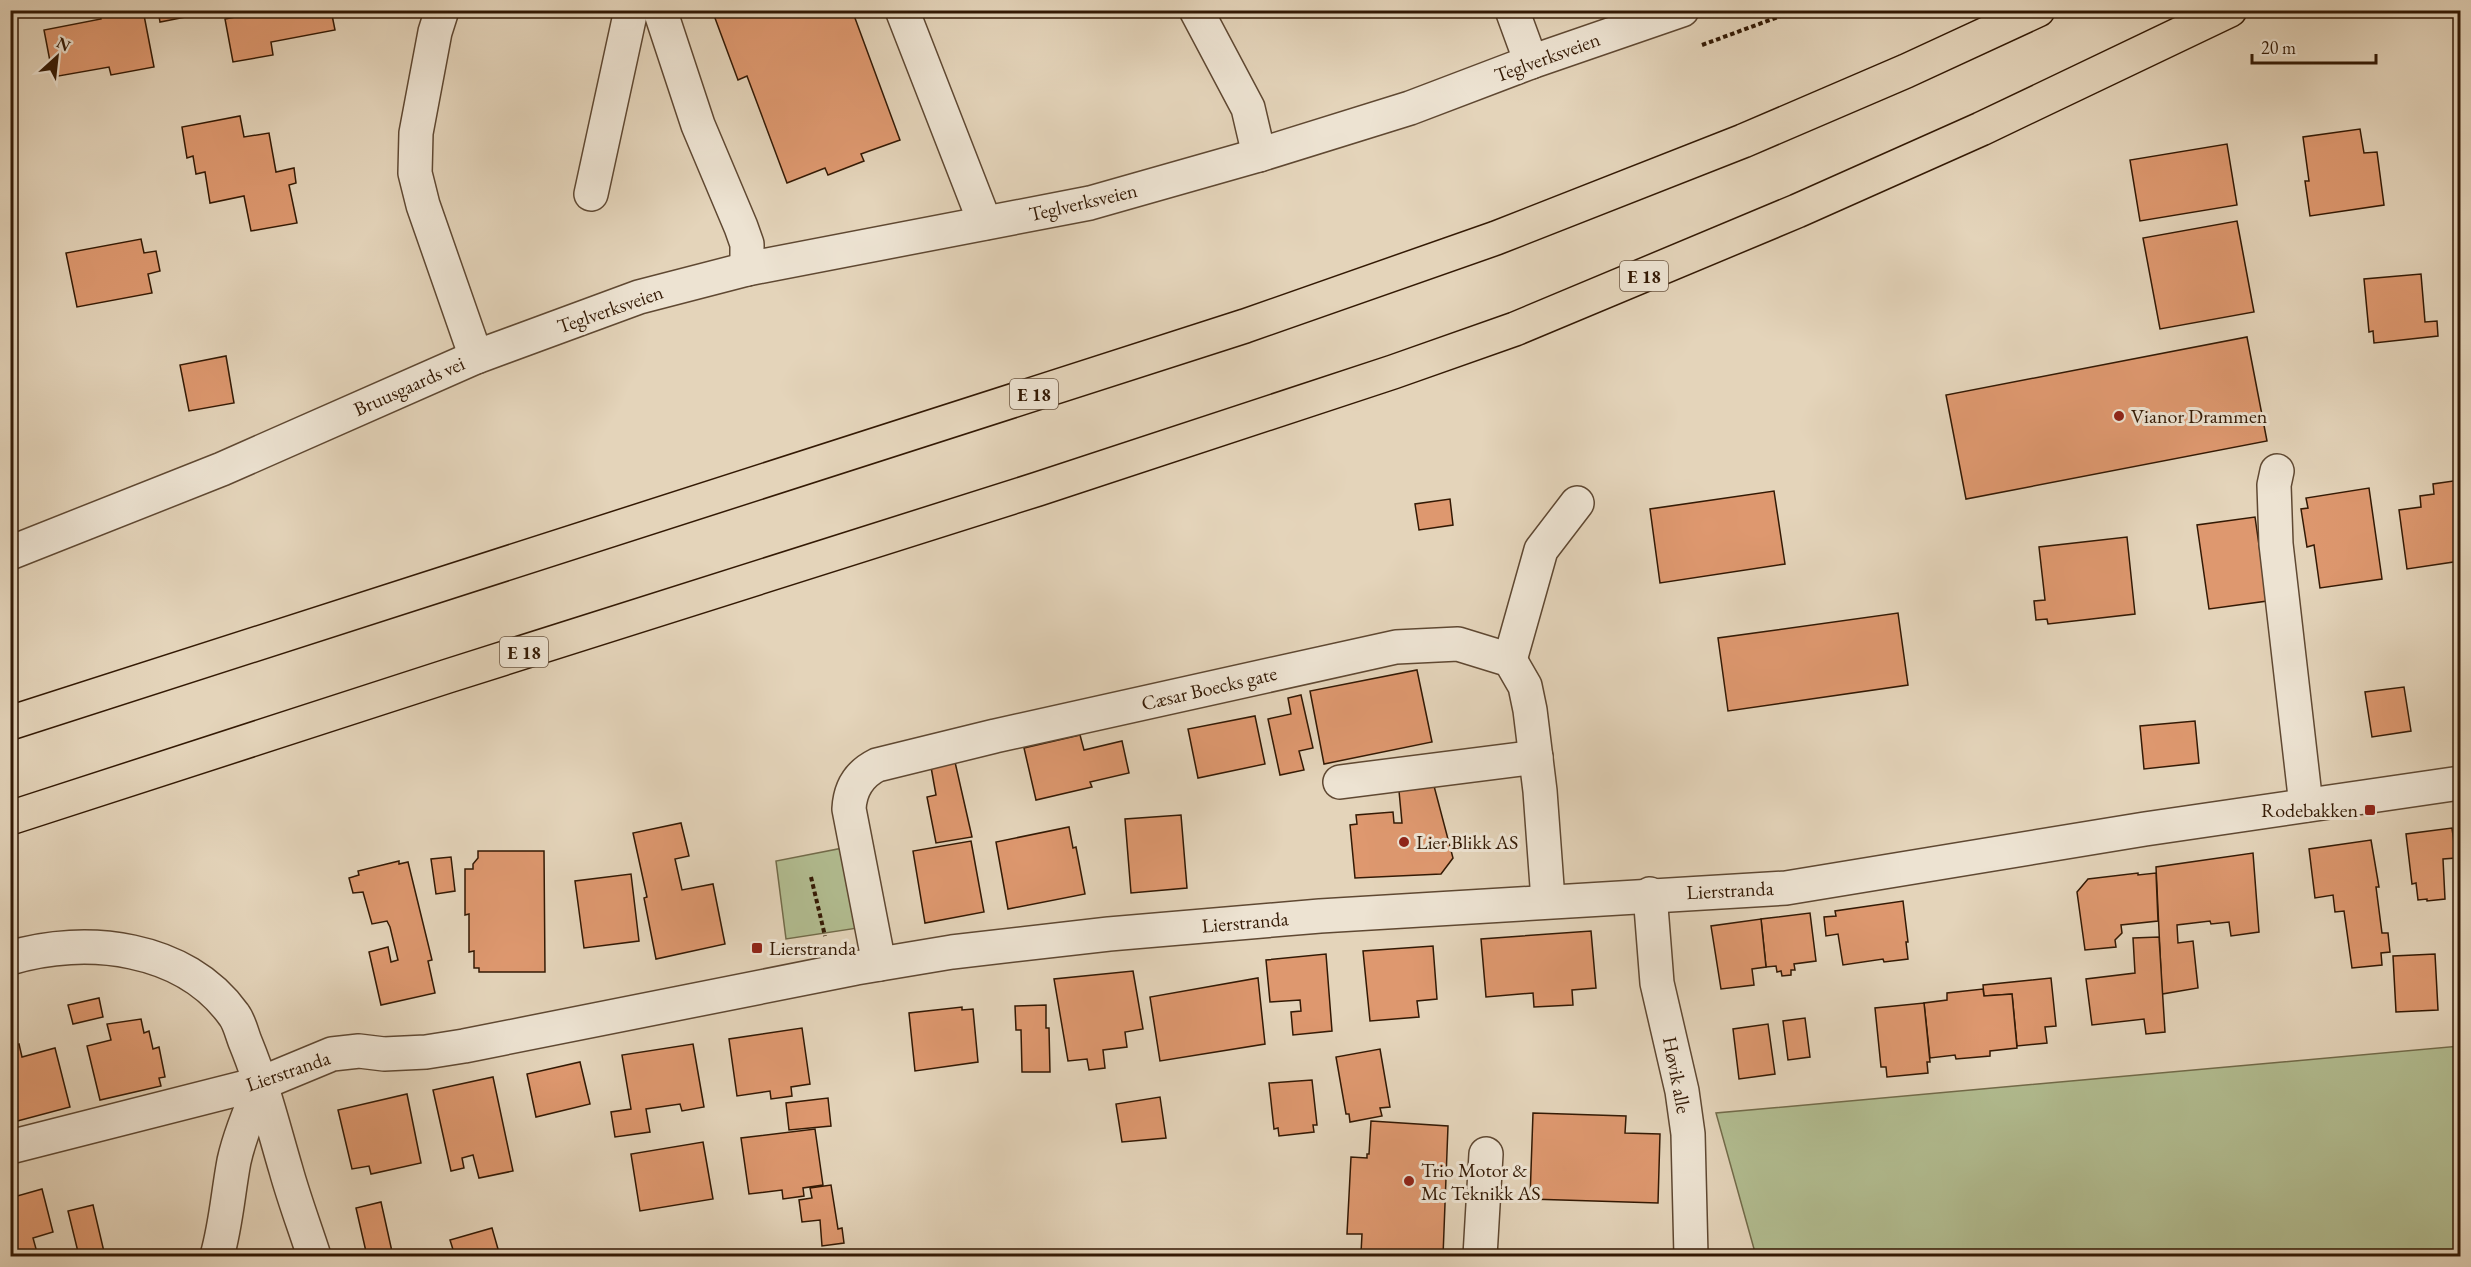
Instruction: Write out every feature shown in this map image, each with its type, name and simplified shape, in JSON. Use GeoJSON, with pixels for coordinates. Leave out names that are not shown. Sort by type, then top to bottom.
{"type":"FeatureCollection","features":[{"type":"Feature","properties":{"kind":"highway","name":"E 18"},"geometry":{"type":"LineString","coordinates":[[10,723],[1245,327],[1496,238],[1743,141],[1906,71],[2038,10]]}},
{"type":"Feature","properties":{"kind":"highway","name":"E 18"},"geometry":{"type":"LineString","coordinates":[[10,818],[1038,489],[1394,372],[1515,329],[1830,197],[1992,124],[2230,10]]}},
{"type":"Feature","properties":{"kind":"street","name":"Bruusgaards vei"},"geometry":{"type":"LineString","coordinates":[[10,553],[222,469],[476,357],[423,205],[415,173],[416,132],[435,32],[442,10]]}},
{"type":"Feature","properties":{"kind":"street"},"geometry":{"type":"LineString","coordinates":[[591,194],[631,10]]}},
{"type":"Feature","properties":{"kind":"street"},"geometry":{"type":"LineString","coordinates":[[660,10],[698,125],[747,244],[747,269]]}},
{"type":"Feature","properties":{"kind":"street"},"geometry":{"type":"LineString","coordinates":[[902,10],[985,223]]}},
{"type":"Feature","properties":{"kind":"street"},"geometry":{"type":"LineString","coordinates":[[1196,10],[1248,108],[1259,155]]}},
{"type":"Feature","properties":{"kind":"street"},"geometry":{"type":"LineString","coordinates":[[1512,10],[1531,62]]}},
{"type":"Feature","properties":{"kind":"street","name":"Teglverksveien"},"geometry":{"type":"LineString","coordinates":[[476,357],[639,297],[747,269],[1090,203],[1259,155],[1410,108],[1531,62],[1682,10]]}},
{"type":"Feature","properties":{"kind":"street"},"geometry":{"type":"LineString","coordinates":[[2277,471],[2274,485],[2276,544],[2306,805]]}},
{"type":"Feature","properties":{"kind":"street"},"geometry":{"type":"LineString","coordinates":[[1548,900],[1536,757],[1525,686],[1510,660],[1541,550],[1577,503]]}},
{"type":"Feature","properties":{"kind":"street","name":"Cæsar Boecks gate"},"geometry":{"type":"LineString","coordinates":[[879,964],[849,809],[857,780],[865,771],[877,765],[995,736],[1395,647],[1458,644],[1510,660]]}},
{"type":"Feature","properties":{"kind":"street"},"geometry":{"type":"LineString","coordinates":[[1340,782],[1536,757]]}},
{"type":"Feature","properties":{"kind":"street","name":"Lierstranda"},"geometry":{"type":"LineString","coordinates":[[10,1148],[262,1083],[332,1054],[359,1051],[384,1054],[426,1052],[455,1048],[879,964],[952,952],[1109,934],[1320,916],[1801,886],[2145,829],[2460,783]]}},
{"type":"Feature","properties":{"kind":"street","name":"Høvik alle"},"geometry":{"type":"LineString","coordinates":[[1650,894],[1657,983],[1682,1091],[1688,1134],[1691,1257]]}},
{"type":"Feature","properties":{"kind":"street"},"geometry":{"type":"LineString","coordinates":[[10,958],[29,952],[113,948],[153,957],[184,971],[208,987],[235,1016],[262,1083],[285,1169],[314,1257]]}},
{"type":"Feature","properties":{"kind":"street"},"geometry":{"type":"LineString","coordinates":[[217,1257],[228,1211],[239,1143],[262,1083]]}},
{"type":"Feature","properties":{"kind":"street"},"geometry":{"type":"LineString","coordinates":[[1480,1257],[1486,1154]]}},
{"type":"Feature","properties":{"kind":"street"},"geometry":{"type":"LineString","coordinates":[[285,1169],[291,1250],[289,1257]]}},
{"type":"Feature","properties":{"kind":"path"},"geometry":{"type":"LineString","coordinates":[[1697,47],[1797,10]]}},
{"type":"Feature","properties":{"kind":"path"},"geometry":{"type":"LineString","coordinates":[[811,877],[827,943]]}},
{"type":"Feature","properties":{"kind":"green space"},"geometry":{"type":"Polygon","coordinates":[[[843,848],[858,928],[786,939],[776,861],[843,848]]]}},
{"type":"Feature","properties":{"kind":"green space"},"geometry":{"type":"Polygon","coordinates":[[[2460,1046],[2460,1256],[1756,1256],[1716,1113],[2460,1046]]]}},
{"type":"Feature","properties":{"kind":"building"},"geometry":{"type":"Polygon","coordinates":[[[143,10],[154,67],[111,75],[109,67],[53,77],[44,30],[101,19],[99,11],[143,10]]]}},
{"type":"Feature","properties":{"kind":"building"},"geometry":{"type":"Polygon","coordinates":[[[158,10],[185,10],[186,17],[160,22],[158,10]]]}},
{"type":"Feature","properties":{"kind":"building"},"geometry":{"type":"Polygon","coordinates":[[[261,10],[331,10],[335,30],[271,42],[273,55],[233,62],[225,19],[261,12],[261,10]]]}},
{"type":"Feature","properties":{"kind":"building"},"geometry":{"type":"Polygon","coordinates":[[[712,10],[852,10],[900,140],[861,154],[864,161],[828,175],[825,168],[787,183],[747,76],[738,80],[712,10]]]}},
{"type":"Feature","properties":{"kind":"building"},"geometry":{"type":"Polygon","coordinates":[[[240,116],[244,137],[269,133],[276,172],[294,168],[296,183],[289,185],[297,223],[251,231],[244,196],[210,203],[205,172],[196,174],[193,156],[187,158],[182,127],[240,116]]]}},
{"type":"Feature","properties":{"kind":"building"},"geometry":{"type":"Polygon","coordinates":[[[2360,129],[2364,153],[2377,152],[2384,205],[2310,216],[2305,181],[2309,181],[2303,137],[2360,129]]]}},
{"type":"Feature","properties":{"kind":"building"},"geometry":{"type":"Polygon","coordinates":[[[2227,144],[2237,205],[2140,221],[2130,160],[2227,144]]]}},
{"type":"Feature","properties":{"kind":"building"},"geometry":{"type":"Polygon","coordinates":[[[2237,221],[2254,312],[2160,329],[2143,238],[2237,221]]]}},
{"type":"Feature","properties":{"kind":"building"},"geometry":{"type":"Polygon","coordinates":[[[141,239],[144,253],[156,251],[160,271],[148,274],[152,293],[77,307],[66,253],[141,239]]]}},
{"type":"Feature","properties":{"kind":"building"},"geometry":{"type":"Polygon","coordinates":[[[2421,274],[2425,322],[2437,321],[2438,336],[2374,343],[2373,331],[2369,332],[2364,279],[2421,274]]]}},
{"type":"Feature","properties":{"kind":"building"},"geometry":{"type":"Polygon","coordinates":[[[2247,337],[2267,441],[1966,499],[1946,395],[2247,337]]]}},
{"type":"Feature","properties":{"kind":"building"},"geometry":{"type":"Polygon","coordinates":[[[226,356],[234,403],[189,411],[180,365],[226,356]]]}},
{"type":"Feature","properties":{"kind":"building"},"geometry":{"type":"Polygon","coordinates":[[[2460,480],[2460,561],[2407,569],[2399,510],[2421,507],[2420,496],[2434,494],[2433,484],[2460,480]]]}},
{"type":"Feature","properties":{"kind":"building"},"geometry":{"type":"Polygon","coordinates":[[[2369,488],[2382,579],[2320,588],[2314,545],[2307,547],[2301,509],[2308,508],[2306,498],[2369,488]]]}},
{"type":"Feature","properties":{"kind":"building"},"geometry":{"type":"Polygon","coordinates":[[[1774,491],[1785,564],[1660,583],[1650,509],[1774,491]]]}},
{"type":"Feature","properties":{"kind":"building"},"geometry":{"type":"Polygon","coordinates":[[[1450,499],[1453,525],[1419,530],[1415,504],[1450,499]]]}},
{"type":"Feature","properties":{"kind":"building"},"geometry":{"type":"Polygon","coordinates":[[[2255,517],[2267,601],[2209,609],[2197,525],[2255,517]]]}},
{"type":"Feature","properties":{"kind":"building"},"geometry":{"type":"Polygon","coordinates":[[[2127,537],[2135,614],[2048,624],[2047,619],[2036,620],[2034,601],[2045,600],[2039,547],[2127,537]]]}},
{"type":"Feature","properties":{"kind":"building"},"geometry":{"type":"Polygon","coordinates":[[[1898,613],[1908,685],[1728,711],[1718,638],[1898,613]]]}},
{"type":"Feature","properties":{"kind":"building"},"geometry":{"type":"Polygon","coordinates":[[[1417,670],[1432,742],[1324,764],[1310,691],[1417,670]]]}},
{"type":"Feature","properties":{"kind":"building"},"geometry":{"type":"Polygon","coordinates":[[[2404,687],[2411,731],[2372,737],[2365,692],[2404,687]]]}},
{"type":"Feature","properties":{"kind":"building"},"geometry":{"type":"Polygon","coordinates":[[[1301,695],[1313,748],[1299,751],[1304,770],[1280,775],[1268,719],[1291,714],[1288,698],[1301,695]]]}},
{"type":"Feature","properties":{"kind":"building"},"geometry":{"type":"Polygon","coordinates":[[[1255,716],[1265,764],[1198,778],[1188,729],[1255,716]]]}},
{"type":"Feature","properties":{"kind":"building"},"geometry":{"type":"Polygon","coordinates":[[[2195,721],[2199,763],[2144,769],[2140,726],[2195,721]]]}},
{"type":"Feature","properties":{"kind":"building"},"geometry":{"type":"Polygon","coordinates":[[[1080,735],[1084,750],[1122,741],[1129,773],[1090,782],[1092,787],[1036,800],[1024,748],[1080,735]]]}},
{"type":"Feature","properties":{"kind":"building"},"geometry":{"type":"Polygon","coordinates":[[[955,762],[972,837],[936,843],[927,797],[936,795],[931,767],[955,762]]]}},
{"type":"Feature","properties":{"kind":"building"},"geometry":{"type":"Polygon","coordinates":[[[1434,786],[1453,858],[1441,874],[1355,878],[1350,825],[1357,824],[1356,815],[1393,812],[1394,823],[1402,823],[1399,791],[1434,786]]]}},
{"type":"Feature","properties":{"kind":"building"},"geometry":{"type":"Polygon","coordinates":[[[1181,815],[1187,888],[1131,893],[1125,819],[1181,815]]]}},
{"type":"Feature","properties":{"kind":"building"},"geometry":{"type":"Polygon","coordinates":[[[681,823],[689,856],[675,859],[682,890],[713,884],[725,944],[656,959],[644,898],[647,897],[633,833],[681,823]]]}},
{"type":"Feature","properties":{"kind":"building"},"geometry":{"type":"Polygon","coordinates":[[[1069,827],[1073,848],[1076,847],[1085,894],[1008,909],[996,842],[1069,827]]]}},
{"type":"Feature","properties":{"kind":"building"},"geometry":{"type":"Polygon","coordinates":[[[2452,828],[2456,858],[2443,859],[2445,899],[2418,900],[2416,883],[2412,884],[2406,834],[2452,828]]]}},
{"type":"Feature","properties":{"kind":"building"},"geometry":{"type":"Polygon","coordinates":[[[2371,840],[2379,887],[2376,887],[2382,933],[2388,933],[2390,952],[2381,953],[2382,965],[2352,968],[2344,911],[2335,912],[2333,895],[2315,898],[2309,849],[2371,840]]]}},
{"type":"Feature","properties":{"kind":"building"},"geometry":{"type":"Polygon","coordinates":[[[971,841],[984,912],[925,923],[913,851],[971,841]]]}},
{"type":"Feature","properties":{"kind":"building"},"geometry":{"type":"Polygon","coordinates":[[[478,851],[544,851],[545,972],[479,972],[479,968],[474,968],[474,951],[469,952],[469,914],[465,915],[465,869],[473,869],[473,864],[478,858],[478,851]]]}},
{"type":"Feature","properties":{"kind":"building"},"geometry":{"type":"Polygon","coordinates":[[[2253,853],[2259,932],[2231,936],[2229,922],[2211,924],[2210,921],[2177,925],[2178,943],[2193,941],[2198,988],[2162,994],[2156,867],[2253,853]]]}},
{"type":"Feature","properties":{"kind":"building"},"geometry":{"type":"Polygon","coordinates":[[[451,857],[455,891],[436,894],[431,859],[451,857]]]}},
{"type":"Feature","properties":{"kind":"building"},"geometry":{"type":"Polygon","coordinates":[[[399,861],[399,864],[408,862],[432,960],[428,961],[435,993],[381,1005],[369,952],[388,947],[391,962],[398,960],[390,927],[387,921],[372,924],[363,892],[353,893],[349,878],[359,875],[358,871],[399,861]]]}},
{"type":"Feature","properties":{"kind":"building"},"geometry":{"type":"Polygon","coordinates":[[[2138,873],[2138,875],[2156,873],[2158,921],[2121,925],[2122,933],[2115,940],[2116,947],[2085,950],[2077,892],[2088,879],[2138,873]]]}},
{"type":"Feature","properties":{"kind":"building"},"geometry":{"type":"Polygon","coordinates":[[[631,874],[639,941],[584,948],[575,881],[631,874]]]}},
{"type":"Feature","properties":{"kind":"building"},"geometry":{"type":"Polygon","coordinates":[[[1903,901],[1908,959],[1884,962],[1883,959],[1843,965],[1838,934],[1826,936],[1824,917],[1836,916],[1835,911],[1903,901]]]}},
{"type":"Feature","properties":{"kind":"building"},"geometry":{"type":"Polygon","coordinates":[[[1810,913],[1816,961],[1794,964],[1795,970],[1791,970],[1791,975],[1782,976],[1781,971],[1777,972],[1776,966],[1766,967],[1761,919],[1810,913]]]}},
{"type":"Feature","properties":{"kind":"building"},"geometry":{"type":"Polygon","coordinates":[[[1761,919],[1766,967],[1752,969],[1754,985],[1721,989],[1711,926],[1761,919]]]}},
{"type":"Feature","properties":{"kind":"building"},"geometry":{"type":"Polygon","coordinates":[[[1591,931],[1596,988],[1572,990],[1573,1005],[1534,1007],[1533,993],[1486,997],[1481,939],[1591,931]]]}},
{"type":"Feature","properties":{"kind":"building"},"geometry":{"type":"Polygon","coordinates":[[[2159,937],[2165,1032],[2146,1034],[2144,1019],[2092,1025],[2086,979],[2135,973],[2133,938],[2159,937]]]}},
{"type":"Feature","properties":{"kind":"building"},"geometry":{"type":"Polygon","coordinates":[[[1433,946],[1437,999],[1417,1001],[1419,1017],[1370,1021],[1363,951],[1433,946]]]}},
{"type":"Feature","properties":{"kind":"building"},"geometry":{"type":"Polygon","coordinates":[[[1326,954],[1332,1031],[1293,1035],[1291,1012],[1301,1011],[1300,1000],[1270,1002],[1266,960],[1326,954]]]}},
{"type":"Feature","properties":{"kind":"building"},"geometry":{"type":"Polygon","coordinates":[[[2435,954],[2438,1010],[2396,1012],[2393,956],[2435,954]]]}},
{"type":"Feature","properties":{"kind":"building"},"geometry":{"type":"Polygon","coordinates":[[[1133,971],[1143,1029],[1125,1032],[1127,1047],[1103,1050],[1105,1068],[1089,1070],[1087,1059],[1068,1061],[1054,979],[1133,971]]]}},
{"type":"Feature","properties":{"kind":"building"},"geometry":{"type":"Polygon","coordinates":[[[1258,978],[1265,1044],[1160,1061],[1150,997],[1258,978]]]}},
{"type":"Feature","properties":{"kind":"building"},"geometry":{"type":"Polygon","coordinates":[[[2051,978],[2056,1026],[2045,1027],[2047,1043],[2017,1046],[2012,994],[1984,996],[1983,985],[2051,978]]]}},
{"type":"Feature","properties":{"kind":"building"},"geometry":{"type":"Polygon","coordinates":[[[1983,989],[1984,996],[2012,994],[2017,1048],[1990,1051],[1990,1056],[1956,1059],[1955,1055],[1930,1058],[1924,1003],[1947,1000],[1947,993],[1983,989]]]}},
{"type":"Feature","properties":{"kind":"building"},"geometry":{"type":"Polygon","coordinates":[[[99,998],[103,1017],[73,1024],[68,1005],[99,998]]]}},
{"type":"Feature","properties":{"kind":"building"},"geometry":{"type":"Polygon","coordinates":[[[1924,1003],[1930,1062],[1927,1062],[1928,1073],[1887,1077],[1886,1067],[1881,1067],[1875,1008],[1924,1003]]]}},
{"type":"Feature","properties":{"kind":"building"},"geometry":{"type":"Polygon","coordinates":[[[1046,1005],[1050,1072],[1022,1072],[1021,1030],[1016,1030],[1015,1006],[1046,1005]]]}},
{"type":"Feature","properties":{"kind":"building"},"geometry":{"type":"Polygon","coordinates":[[[962,1007],[962,1010],[973,1009],[978,1062],[915,1071],[909,1013],[962,1007]]]}},
{"type":"Feature","properties":{"kind":"building"},"geometry":{"type":"Polygon","coordinates":[[[1805,1018],[1810,1057],[1788,1060],[1783,1021],[1805,1018]]]}},
{"type":"Feature","properties":{"kind":"building"},"geometry":{"type":"Polygon","coordinates":[[[141,1019],[144,1033],[149,1031],[153,1049],[159,1047],[165,1077],[159,1078],[161,1086],[100,1100],[87,1046],[111,1040],[107,1024],[141,1019]]]}},
{"type":"Feature","properties":{"kind":"building"},"geometry":{"type":"Polygon","coordinates":[[[1768,1024],[1775,1074],[1739,1079],[1733,1029],[1768,1024]]]}},
{"type":"Feature","properties":{"kind":"building"},"geometry":{"type":"Polygon","coordinates":[[[802,1028],[810,1084],[791,1087],[792,1096],[771,1099],[770,1091],[737,1096],[729,1039],[802,1028]]]}},
{"type":"Feature","properties":{"kind":"building"},"geometry":{"type":"Polygon","coordinates":[[[19,1044],[22,1057],[55,1048],[70,1107],[10,1123],[10,1047],[19,1044]]]}},
{"type":"Feature","properties":{"kind":"building"},"geometry":{"type":"Polygon","coordinates":[[[693,1044],[704,1107],[682,1111],[680,1104],[646,1109],[650,1132],[615,1137],[611,1112],[631,1109],[622,1055],[693,1044]]]}},
{"type":"Feature","properties":{"kind":"building"},"geometry":{"type":"Polygon","coordinates":[[[1380,1049],[1390,1107],[1380,1108],[1382,1116],[1350,1122],[1349,1114],[1346,1114],[1336,1057],[1380,1049]]]}},
{"type":"Feature","properties":{"kind":"building"},"geometry":{"type":"Polygon","coordinates":[[[580,1062],[590,1104],[536,1117],[527,1074],[580,1062]]]}},
{"type":"Feature","properties":{"kind":"building"},"geometry":{"type":"Polygon","coordinates":[[[493,1077],[513,1171],[479,1178],[473,1155],[462,1158],[464,1168],[451,1171],[433,1090],[493,1077]]]}},
{"type":"Feature","properties":{"kind":"building"},"geometry":{"type":"Polygon","coordinates":[[[1312,1080],[1317,1125],[1313,1125],[1314,1132],[1279,1136],[1278,1128],[1274,1129],[1269,1083],[1312,1080]]]}},
{"type":"Feature","properties":{"kind":"building"},"geometry":{"type":"Polygon","coordinates":[[[407,1094],[421,1163],[371,1174],[369,1166],[352,1169],[338,1110],[407,1094]]]}},
{"type":"Feature","properties":{"kind":"building"},"geometry":{"type":"Polygon","coordinates":[[[1160,1097],[1166,1138],[1122,1142],[1116,1104],[1160,1097]]]}},
{"type":"Feature","properties":{"kind":"building"},"geometry":{"type":"Polygon","coordinates":[[[828,1098],[831,1126],[789,1130],[786,1103],[828,1098]]]}},
{"type":"Feature","properties":{"kind":"building"},"geometry":{"type":"Polygon","coordinates":[[[1533,1113],[1626,1116],[1625,1133],[1660,1134],[1658,1203],[1530,1199],[1533,1113]]]}},
{"type":"Feature","properties":{"kind":"building"},"geometry":{"type":"Polygon","coordinates":[[[1371,1121],[1448,1126],[1443,1256],[1361,1253],[1362,1234],[1347,1234],[1351,1157],[1367,1158],[1371,1121]]]}},
{"type":"Feature","properties":{"kind":"building"},"geometry":{"type":"Polygon","coordinates":[[[815,1129],[823,1185],[803,1188],[804,1196],[783,1199],[782,1190],[749,1194],[741,1138],[815,1129]]]}},
{"type":"Feature","properties":{"kind":"building"},"geometry":{"type":"Polygon","coordinates":[[[703,1142],[713,1199],[640,1211],[631,1154],[703,1142]]]}},
{"type":"Feature","properties":{"kind":"building"},"geometry":{"type":"Polygon","coordinates":[[[831,1185],[838,1229],[842,1228],[844,1243],[822,1246],[820,1220],[802,1222],[799,1200],[812,1198],[810,1188],[831,1185]]]}},
{"type":"Feature","properties":{"kind":"building"},"geometry":{"type":"Polygon","coordinates":[[[42,1189],[53,1232],[33,1238],[38,1256],[10,1256],[10,1198],[42,1189]]]}},
{"type":"Feature","properties":{"kind":"building"},"geometry":{"type":"Polygon","coordinates":[[[381,1202],[393,1256],[367,1256],[356,1208],[381,1202]]]}},
{"type":"Feature","properties":{"kind":"building"},"geometry":{"type":"Polygon","coordinates":[[[93,1205],[105,1256],[79,1256],[68,1211],[93,1205]]]}},
{"type":"Feature","properties":{"kind":"building"},"geometry":{"type":"Polygon","coordinates":[[[492,1228],[500,1256],[455,1256],[450,1240],[492,1228]]]}},
{"type":"Feature","properties":{"kind":"place","name":"Vianor Drammen"},"geometry":{"type":"Point","coordinates":[2119,416]}},
{"type":"Feature","properties":{"kind":"place","name":"Rodebakken"},"geometry":{"type":"Point","coordinates":[2370,810]}},
{"type":"Feature","properties":{"kind":"place","name":"Lier Blikk AS"},"geometry":{"type":"Point","coordinates":[1404,842]}},
{"type":"Feature","properties":{"kind":"place","name":"Lierstranda"},"geometry":{"type":"Point","coordinates":[757,948]}},
{"type":"Feature","properties":{"kind":"place","name":"Trio Motor & Mc Teknikk AS"},"geometry":{"type":"Point","coordinates":[1409,1181]}}]}
